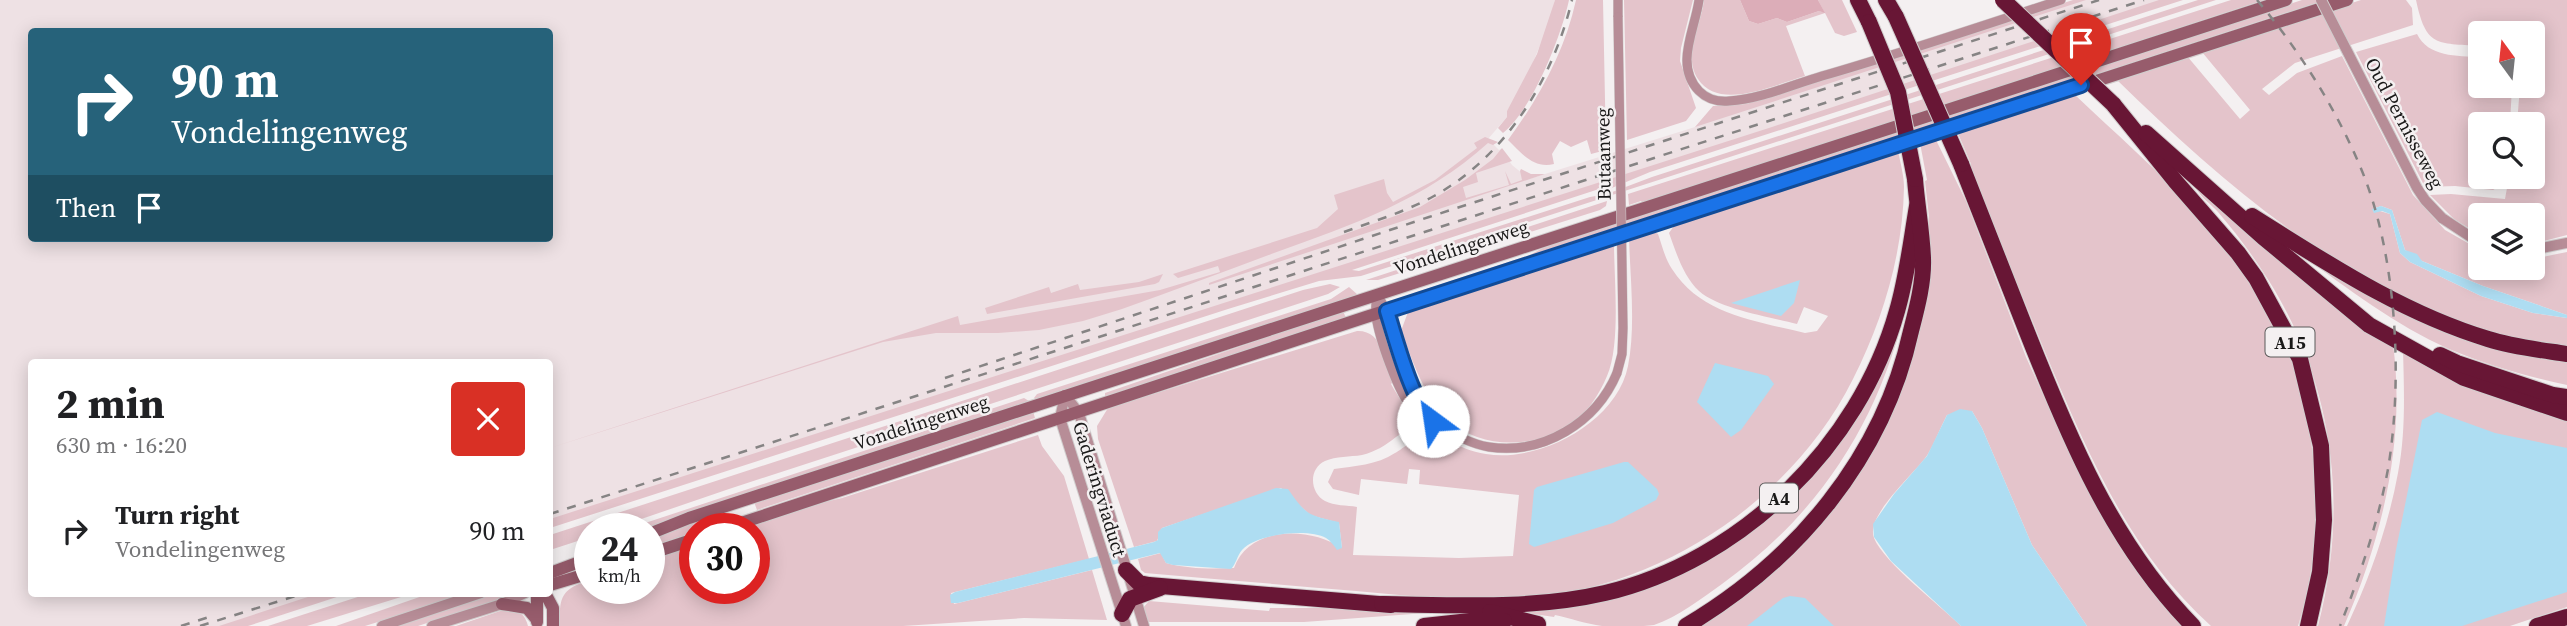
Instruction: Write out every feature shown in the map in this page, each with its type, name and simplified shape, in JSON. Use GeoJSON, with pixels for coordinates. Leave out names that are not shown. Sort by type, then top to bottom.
{"type":"FeatureCollection","features":[{"type":"Feature","properties":{"kind":"highway","name":"A4"},"geometry":{"type":"LineString","coordinates":[[1685,626],[1754,579],[1795,544],[1848,477],[1876,429],[1896,383],[1919,300],[1923,259],[1914,179],[1898,92],[1858,0]]}},
{"type":"Feature","properties":{"kind":"highway"},"geometry":{"type":"LineString","coordinates":[[1886,0],[1961,164],[2055,402],[2083,464],[2105,506],[2131,546],[2175,608],[2193,626]]}},
{"type":"Feature","properties":{"kind":"highway"},"geometry":{"type":"LineString","coordinates":[[2003,0],[2116,108],[2369,325],[2465,379],[2567,413]]}},
{"type":"Feature","properties":{"kind":"highway","name":"A15"},"geometry":{"type":"LineString","coordinates":[[2116,108],[2238,253],[2256,278],[2300,359],[2321,446],[2324,520],[2320,572],[2308,626]]}},
{"type":"Feature","properties":{"kind":"highway"},"geometry":{"type":"LineString","coordinates":[[2213,192],[2336,270],[2426,314],[2489,340],[2567,354]]}},
{"type":"Feature","properties":{"kind":"highway","name":"A4"},"geometry":{"type":"LineString","coordinates":[[1126,570],[1139,583],[1166,586],[1382,604],[1518,604],[1604,593],[1646,582],[1689,563],[1734,535],[1799,479],[1833,439],[1854,408],[1872,374],[1897,313],[1917,206]]}},
{"type":"Feature","properties":{"kind":"highway"},"geometry":{"type":"LineString","coordinates":[[2337,297],[2393,332],[2457,363],[2553,395],[2567,397]]}},
{"type":"Feature","properties":{"kind":"highway","name":"A4"},"geometry":{"type":"LineString","coordinates":[[1135,596],[1166,586]]}},
{"type":"Feature","properties":{"kind":"highway"},"geometry":{"type":"LineString","coordinates":[[1124,620],[1130,599],[1135,596]]}},
{"type":"Feature","properties":{"kind":"highway"},"geometry":{"type":"LineString","coordinates":[[1382,604],[1498,613],[1549,625]]}},
{"type":"Feature","properties":{"kind":"highway","name":"A4"},"geometry":{"type":"LineString","coordinates":[[1679,626],[1706,614]]}},
{"type":"Feature","properties":{"kind":"highway"},"geometry":{"type":"LineString","coordinates":[[2537,626],[2567,617]]}},
{"type":"Feature","properties":{"kind":"highway"},"geometry":{"type":"LineString","coordinates":[[1424,626],[1492,620],[1549,625]]}},
{"type":"Feature","properties":{"kind":"main road","name":"Vondelingenweg"},"geometry":{"type":"LineString","coordinates":[[665,528],[1065,395],[2286,0]]}},
{"type":"Feature","properties":{"kind":"main road","name":"Vondelingenweg"},"geometry":{"type":"LineString","coordinates":[[770,514],[2347,0]]}},
{"type":"Feature","properties":{"kind":"main road"},"geometry":{"type":"LineString","coordinates":[[553,572],[574,564]]}},
{"type":"Feature","properties":{"kind":"main road"},"geometry":{"type":"LineString","coordinates":[[553,584],[574,579]]}},
{"type":"Feature","properties":{"kind":"main road"},"geometry":{"type":"LineString","coordinates":[[554,626],[553,608],[558,590],[571,580]]}},
{"type":"Feature","properties":{"kind":"main road"},"geometry":{"type":"LineString","coordinates":[[537,597],[537,623]]}},
{"type":"Feature","properties":{"kind":"main road"},"geometry":{"type":"LineString","coordinates":[[547,597],[553,608]]}},
{"type":"Feature","properties":{"kind":"main road"},"geometry":{"type":"LineString","coordinates":[[502,604],[527,608],[537,623]]}},
{"type":"Feature","properties":{"kind":"street","name":"Butaanweg"},"geometry":{"type":"LineString","coordinates":[[1377,294],[1396,383],[1418,409],[1458,437],[1487,447],[1513,449],[1543,443],[1569,431],[1587,417],[1605,395],[1617,373],[1622,354],[1618,0]]}},
{"type":"Feature","properties":{"kind":"street"},"geometry":{"type":"LineString","coordinates":[[1699,0],[1686,54],[1689,71],[1700,93],[1712,99],[1728,101],[1752,97],[1863,64],[2061,0]]}},
{"type":"Feature","properties":{"kind":"street","name":"Oud Pernisseweg"},"geometry":{"type":"LineString","coordinates":[[2321,0],[2417,188],[2442,218],[2468,235]]}},
{"type":"Feature","properties":{"kind":"street"},"geometry":{"type":"LineString","coordinates":[[2545,247],[2567,243]]}},
{"type":"Feature","properties":{"kind":"street","name":"Butaanweg"},"geometry":{"type":"LineString","coordinates":[[1381,313],[1409,378],[1418,409]]}},
{"type":"Feature","properties":{"kind":"street","name":"Gaderingviaduct"},"geometry":{"type":"LineString","coordinates":[[1065,395],[1079,413],[1144,626]]}},
{"type":"Feature","properties":{"kind":"street","name":"Gaderingviaduct"},"geometry":{"type":"LineString","coordinates":[[1065,395],[1060,418],[1124,620]]}},
{"type":"Feature","properties":{"kind":"street"},"geometry":{"type":"LineString","coordinates":[[382,626],[469,597]]}},
{"type":"Feature","properties":{"kind":"street"},"geometry":{"type":"LineString","coordinates":[[432,626],[517,597]]}},
{"type":"Feature","properties":{"kind":"shaded area"},"geometry":{"type":"Polygon","coordinates":[[[0,0],[1555,0],[1548,26],[1524,84],[1507,111],[1507,117],[1488,139],[1529,179],[2078,0],[2170,0],[553,520],[553,359],[28,359],[28,597],[321,597],[221,626],[0,626],[0,0]]]}},
{"type":"Feature","properties":{"kind":"shaded area"},"geometry":{"type":"Polygon","coordinates":[[[1555,0],[1569,0],[1552,52],[1535,91],[1503,133],[1498,128],[1507,117],[1507,111],[1537,54],[1555,0]]]}},
{"type":"Feature","properties":{"kind":"shaded area"},"geometry":{"type":"Polygon","coordinates":[[[1576,0],[1603,0],[1606,150],[1591,154],[1587,140],[1571,147],[1560,141],[1552,154],[1554,164],[1540,164],[1529,159],[1508,140],[1550,73],[1576,0]]]}},
{"type":"Feature","properties":{"kind":"shaded area"},"geometry":{"type":"Polygon","coordinates":[[[1624,0],[1693,0],[1680,61],[1696,108],[1686,121],[1627,140],[1624,0]]]}},
{"type":"Feature","properties":{"kind":"shaded area"},"geometry":{"type":"Polygon","coordinates":[[[1704,0],[1740,0],[1749,21],[1758,24],[1777,18],[1787,22],[1819,11],[1824,12],[1818,0],[1842,0],[1857,32],[1844,36],[1835,33],[1825,13],[1786,26],[1805,76],[1749,93],[1720,94],[1707,89],[1698,79],[1692,63],[1693,46],[1704,0]]]}},
{"type":"Feature","properties":{"kind":"shaded area"},"geometry":{"type":"Polygon","coordinates":[[[1740,0],[1818,0],[1825,13],[1819,11],[1787,22],[1777,18],[1758,24],[1749,21],[1740,0]]]}},
{"type":"Feature","properties":{"kind":"shaded area"},"geometry":{"type":"Polygon","coordinates":[[[2073,0],[2086,0],[1695,127],[1713,106],[1746,104],[2073,0]]]}},
{"type":"Feature","properties":{"kind":"shaded area"},"geometry":{"type":"Polygon","coordinates":[[[2159,0],[2183,0],[1650,172],[1607,190],[1596,190],[1352,270],[1359,271],[1590,197],[1607,194],[1652,177],[2198,0],[2216,0],[1361,276],[1319,281],[1228,309],[596,513],[574,513],[574,520],[553,527],[553,518],[2159,0]]]}},
{"type":"Feature","properties":{"kind":"shaded area"},"geometry":{"type":"Polygon","coordinates":[[[2231,0],[2264,0],[1643,203],[1641,201],[1629,205],[1628,194],[2231,0]]]}},
{"type":"Feature","properties":{"kind":"shaded area"},"geometry":{"type":"Polygon","coordinates":[[[2302,0],[2325,0],[1415,295],[1414,293],[1530,255],[1550,244],[2302,0]]]}},
{"type":"Feature","properties":{"kind":"shaded area"},"geometry":{"type":"Polygon","coordinates":[[[2361,0],[2406,0],[2412,8],[2413,25],[2295,63],[2262,89],[2269,95],[2297,73],[2342,56],[2413,195],[2445,230],[2468,243],[2468,280],[2422,261],[2405,250],[2392,210],[2381,206],[2373,209],[2390,214],[2400,253],[2410,262],[2481,296],[2533,313],[2567,318],[2567,348],[2494,332],[2438,312],[2386,288],[2336,260],[2244,195],[2116,79],[2187,56],[2240,119],[2250,110],[2202,52],[2361,0]]]}},
{"type":"Feature","properties":{"kind":"shaded area"},"geometry":{"type":"Polygon","coordinates":[[[2416,0],[2567,0],[2567,235],[2545,241],[2545,203],[2468,203],[2468,228],[2454,219],[2430,195],[2451,194],[2505,199],[2507,189],[2545,189],[2545,112],[2518,112],[2519,98],[2545,98],[2545,21],[2468,21],[2468,45],[2435,40],[2424,27],[2416,0]]]}},
{"type":"Feature","properties":{"kind":"shaded area"},"geometry":{"type":"Polygon","coordinates":[[[2417,34],[2422,42],[2436,51],[2468,56],[2468,98],[2511,98],[2511,112],[2468,112],[2468,187],[2425,187],[2356,52],[2417,34]]]}},
{"type":"Feature","properties":{"kind":"shaded area"},"geometry":{"type":"Polygon","coordinates":[[[2073,93],[2169,183],[2210,228],[2250,285],[2291,359],[2309,428],[2316,494],[2312,561],[2298,626],[2211,626],[2182,597],[2156,566],[2113,499],[2077,427],[2045,352],[1957,131],[2073,93]]]}},
{"type":"Feature","properties":{"kind":"shaded area"},"geometry":{"type":"Polygon","coordinates":[[[1485,137],[1498,142],[1493,145],[1488,143],[1439,180],[1387,209],[1122,309],[1039,330],[936,333],[883,342],[553,447],[958,316],[960,325],[1160,290],[1220,272],[1218,266],[1178,278],[1173,274],[1317,228],[1338,209],[1334,195],[1384,179],[1387,193],[1393,202],[1435,180],[1477,148],[1474,143],[1485,137]]]}},
{"type":"Feature","properties":{"kind":"shaded area"},"geometry":{"type":"Polygon","coordinates":[[[1935,138],[1966,201],[2026,357],[2074,463],[2105,521],[2187,626],[2087,626],[2032,545],[1982,428],[1972,411],[1947,415],[1928,454],[1884,506],[1873,529],[1874,538],[1889,559],[1961,626],[1699,626],[1740,599],[1800,547],[1855,477],[1926,281],[1929,217],[1927,180],[1920,143],[1935,138]]]}},
{"type":"Feature","properties":{"kind":"shaded area"},"geometry":{"type":"Polygon","coordinates":[[[1502,148],[1512,161],[1476,173],[1478,182],[1463,187],[1466,198],[1509,185],[1505,171],[1511,184],[1522,180],[1521,169],[1531,174],[1545,174],[1209,285],[1420,207],[1465,180],[1493,159],[1502,148]]]}},
{"type":"Feature","properties":{"kind":"shaded area"},"geometry":{"type":"Polygon","coordinates":[[[1898,150],[1904,187],[1900,237],[1882,310],[1853,379],[1827,422],[1796,462],[1760,498],[1719,529],[1675,555],[1629,576],[1580,590],[1508,599],[1421,597],[1145,573],[1141,570],[1138,559],[1161,553],[1166,563],[1174,565],[1234,568],[1242,554],[1253,544],[1266,537],[1282,534],[1314,536],[1342,548],[1339,523],[1310,515],[1281,488],[1162,528],[1157,541],[1134,547],[1098,439],[1097,426],[1108,408],[1357,331],[1366,332],[1378,342],[1393,382],[1391,384],[1411,421],[1403,432],[1376,450],[1362,455],[1329,459],[1316,470],[1313,481],[1320,497],[1332,504],[1357,507],[1353,555],[1459,558],[1513,556],[1519,495],[1419,484],[1420,470],[1409,469],[1407,484],[1361,479],[1359,495],[1333,489],[1328,482],[1334,469],[1381,460],[1427,432],[1435,433],[1475,452],[1507,455],[1552,445],[1592,421],[1609,405],[1621,386],[1628,366],[1632,318],[1629,237],[1651,230],[1658,234],[1672,269],[1698,297],[1749,320],[1805,333],[1817,331],[1828,316],[1804,307],[1797,324],[1745,312],[1708,297],[1699,291],[1689,278],[1669,233],[1676,223],[1898,150]]]}},
{"type":"Feature","properties":{"kind":"shaded area"},"geometry":{"type":"Polygon","coordinates":[[[2197,189],[2333,305],[2393,344],[2396,416],[2388,488],[2370,559],[2344,626],[2318,626],[2333,537],[2333,492],[2330,448],[2308,362],[2291,321],[2269,281],[2231,228],[2197,189]]]}},
{"type":"Feature","properties":{"kind":"shaded area"},"geometry":{"type":"Polygon","coordinates":[[[1607,201],[1606,206],[1600,210],[1378,280],[1366,280],[1607,201]]]}},
{"type":"Feature","properties":{"kind":"shaded area"},"geometry":{"type":"Polygon","coordinates":[[[1614,243],[1615,329],[1611,363],[1600,390],[1581,416],[1569,426],[1540,439],[1508,443],[1476,437],[1449,420],[1426,390],[1401,331],[1408,312],[1614,243]]]}},
{"type":"Feature","properties":{"kind":"shaded area"},"geometry":{"type":"Polygon","coordinates":[[[2295,250],[2378,296],[2567,359],[2567,385],[2492,365],[2428,339],[2369,304],[2295,250]]]}},
{"type":"Feature","properties":{"kind":"shaded area"},"geometry":{"type":"Polygon","coordinates":[[[2567,252],[2567,315],[2468,280],[2545,280],[2545,256],[2567,252]]]}},
{"type":"Feature","properties":{"kind":"shaded area"},"geometry":{"type":"Polygon","coordinates":[[[1163,274],[1155,284],[987,314],[985,308],[1049,287],[1051,293],[1078,284],[1080,290],[1139,282],[1163,274]]]}},
{"type":"Feature","properties":{"kind":"shaded area"},"geometry":{"type":"Polygon","coordinates":[[[1330,284],[1340,287],[1328,294],[659,513],[618,513],[1303,290],[1330,284]]]}},
{"type":"Feature","properties":{"kind":"shaded area"},"geometry":{"type":"Polygon","coordinates":[[[1349,287],[1358,295],[1034,398],[1037,394],[1331,299],[1349,287]]]}},
{"type":"Feature","properties":{"kind":"shaded area"},"geometry":{"type":"Polygon","coordinates":[[[1908,297],[1897,341],[1882,382],[1864,422],[1843,458],[1790,526],[1722,584],[1681,612],[1652,625],[1602,626],[1555,615],[1500,609],[1539,608],[1706,558],[1824,457],[1908,297]]]}},
{"type":"Feature","properties":{"kind":"shaded area"},"geometry":{"type":"Polygon","coordinates":[[[1343,311],[1346,318],[1105,396],[1105,393],[1343,311]]]}},
{"type":"Feature","properties":{"kind":"shaded area"},"geometry":{"type":"Polygon","coordinates":[[[2403,349],[2567,418],[2567,607],[2510,626],[2347,626],[2377,551],[2398,473],[2403,427],[2403,349]]]}},
{"type":"Feature","properties":{"kind":"shaded area"},"geometry":{"type":"Polygon","coordinates":[[[1024,398],[1029,401],[693,513],[679,513],[679,518],[665,522],[665,516],[1024,398]]]}},
{"type":"Feature","properties":{"kind":"shaded area"},"geometry":{"type":"Polygon","coordinates":[[[1033,411],[1035,418],[757,510],[754,502],[1033,411]]]}},
{"type":"Feature","properties":{"kind":"shaded area"},"geometry":{"type":"Polygon","coordinates":[[[1038,435],[1042,446],[1064,476],[1089,559],[951,593],[954,604],[1092,570],[1107,620],[1024,618],[903,626],[560,626],[561,601],[574,587],[574,604],[665,604],[665,555],[679,551],[679,604],[770,604],[770,519],[1038,435]]]}},
{"type":"Feature","properties":{"kind":"shaded area"},"geometry":{"type":"Polygon","coordinates":[[[574,527],[574,542],[553,549],[553,534],[574,527]]]}},
{"type":"Feature","properties":{"kind":"shaded area"},"geometry":{"type":"Polygon","coordinates":[[[679,528],[679,537],[665,542],[665,533],[679,528]]]}},
{"type":"Feature","properties":{"kind":"shaded area"},"geometry":{"type":"Polygon","coordinates":[[[308,597],[337,597],[248,626],[219,626],[308,597]]]}},
{"type":"Feature","properties":{"kind":"shaded area"},"geometry":{"type":"Polygon","coordinates":[[[358,597],[401,597],[307,626],[268,626],[358,597]]]}},
{"type":"Feature","properties":{"kind":"shaded area"},"geometry":{"type":"Polygon","coordinates":[[[419,597],[458,597],[365,626],[336,626],[419,597]]]}},
{"type":"Feature","properties":{"kind":"shaded area"},"geometry":{"type":"Polygon","coordinates":[[[478,597],[505,597],[418,626],[393,626],[478,597]]]}},
{"type":"Feature","properties":{"kind":"shaded area"},"geometry":{"type":"Polygon","coordinates":[[[1149,601],[1269,611],[1270,608],[1352,608],[1426,613],[1304,622],[1148,622],[1143,608],[1149,601]]]}},
{"type":"Feature","properties":{"kind":"shaded area"},"geometry":{"type":"Polygon","coordinates":[[[509,608],[521,614],[528,626],[456,626],[509,608]]]}},
{"type":"Feature","properties":{"kind":"water"},"geometry":{"type":"Polygon","coordinates":[[[2381,206],[2392,210],[2405,250],[2417,254],[2422,261],[2483,286],[2567,315],[2567,318],[2533,313],[2481,296],[2410,262],[2400,253],[2390,214],[2382,211],[2374,213],[2372,209],[2381,206]]]}},
{"type":"Feature","properties":{"kind":"water"},"geometry":{"type":"Polygon","coordinates":[[[1800,280],[1794,303],[1781,316],[1731,303],[1800,280]]]}},
{"type":"Feature","properties":{"kind":"water"},"geometry":{"type":"Polygon","coordinates":[[[1715,363],[1768,376],[1774,384],[1741,430],[1731,437],[1697,402],[1715,363]]]}},
{"type":"Feature","properties":{"kind":"water"},"geometry":{"type":"Polygon","coordinates":[[[1960,409],[1972,411],[1982,428],[2032,545],[2087,626],[1961,626],[1891,561],[1874,537],[1873,524],[1894,494],[1927,456],[1947,415],[1960,409]]]}},
{"type":"Feature","properties":{"kind":"water"},"geometry":{"type":"Polygon","coordinates":[[[2437,412],[2495,433],[2567,448],[2567,592],[2462,626],[2384,626],[2422,420],[2437,412]]]}},
{"type":"Feature","properties":{"kind":"water"},"geometry":{"type":"Polygon","coordinates":[[[1628,462],[1657,489],[1659,494],[1656,500],[1613,523],[1534,547],[1529,544],[1534,490],[1537,487],[1628,462]]]}},
{"type":"Feature","properties":{"kind":"water"},"geometry":{"type":"Polygon","coordinates":[[[1276,488],[1288,489],[1309,513],[1339,522],[1342,548],[1337,550],[1328,539],[1318,535],[1282,534],[1249,544],[1240,552],[1231,569],[1173,565],[1166,563],[1160,553],[951,603],[950,595],[955,592],[1154,542],[1158,540],[1158,532],[1162,528],[1276,488]]]}},
{"type":"Feature","properties":{"kind":"water"},"geometry":{"type":"Polygon","coordinates":[[[1783,598],[1805,598],[1834,626],[1747,626],[1783,598]]]}},
{"type":"Feature","properties":{"kind":"railway"},"geometry":{"type":"LineString","coordinates":[[1344,232],[1423,202],[1460,179],[1483,160],[1523,113],[1539,86],[1553,58],[1572,0]]}},
{"type":"Feature","properties":{"kind":"railway"},"geometry":{"type":"LineString","coordinates":[[945,378],[1429,217],[2099,0]]}},
{"type":"Feature","properties":{"kind":"railway"},"geometry":{"type":"LineString","coordinates":[[553,513],[2144,0]]}},
{"type":"Feature","properties":{"kind":"railway"},"geometry":{"type":"LineString","coordinates":[[2257,0],[2316,82],[2352,148],[2374,205],[2390,279],[2396,358],[2393,434],[2388,469],[2368,549],[2340,626]]}},
{"type":"Feature","properties":{"kind":"railway"},"geometry":{"type":"LineString","coordinates":[[200,626],[292,597]]}},
{"type":"Feature","properties":{"kind":"railway"},"geometry":{"type":"LineString","coordinates":[[181,626],[209,617]]}},
{"type":"Feature","properties":{"kind":"route"},"geometry":{"type":"LineString","coordinates":[[1433,421],[1428,417],[1409,378],[1387,311],[2081,85]]}}]}
